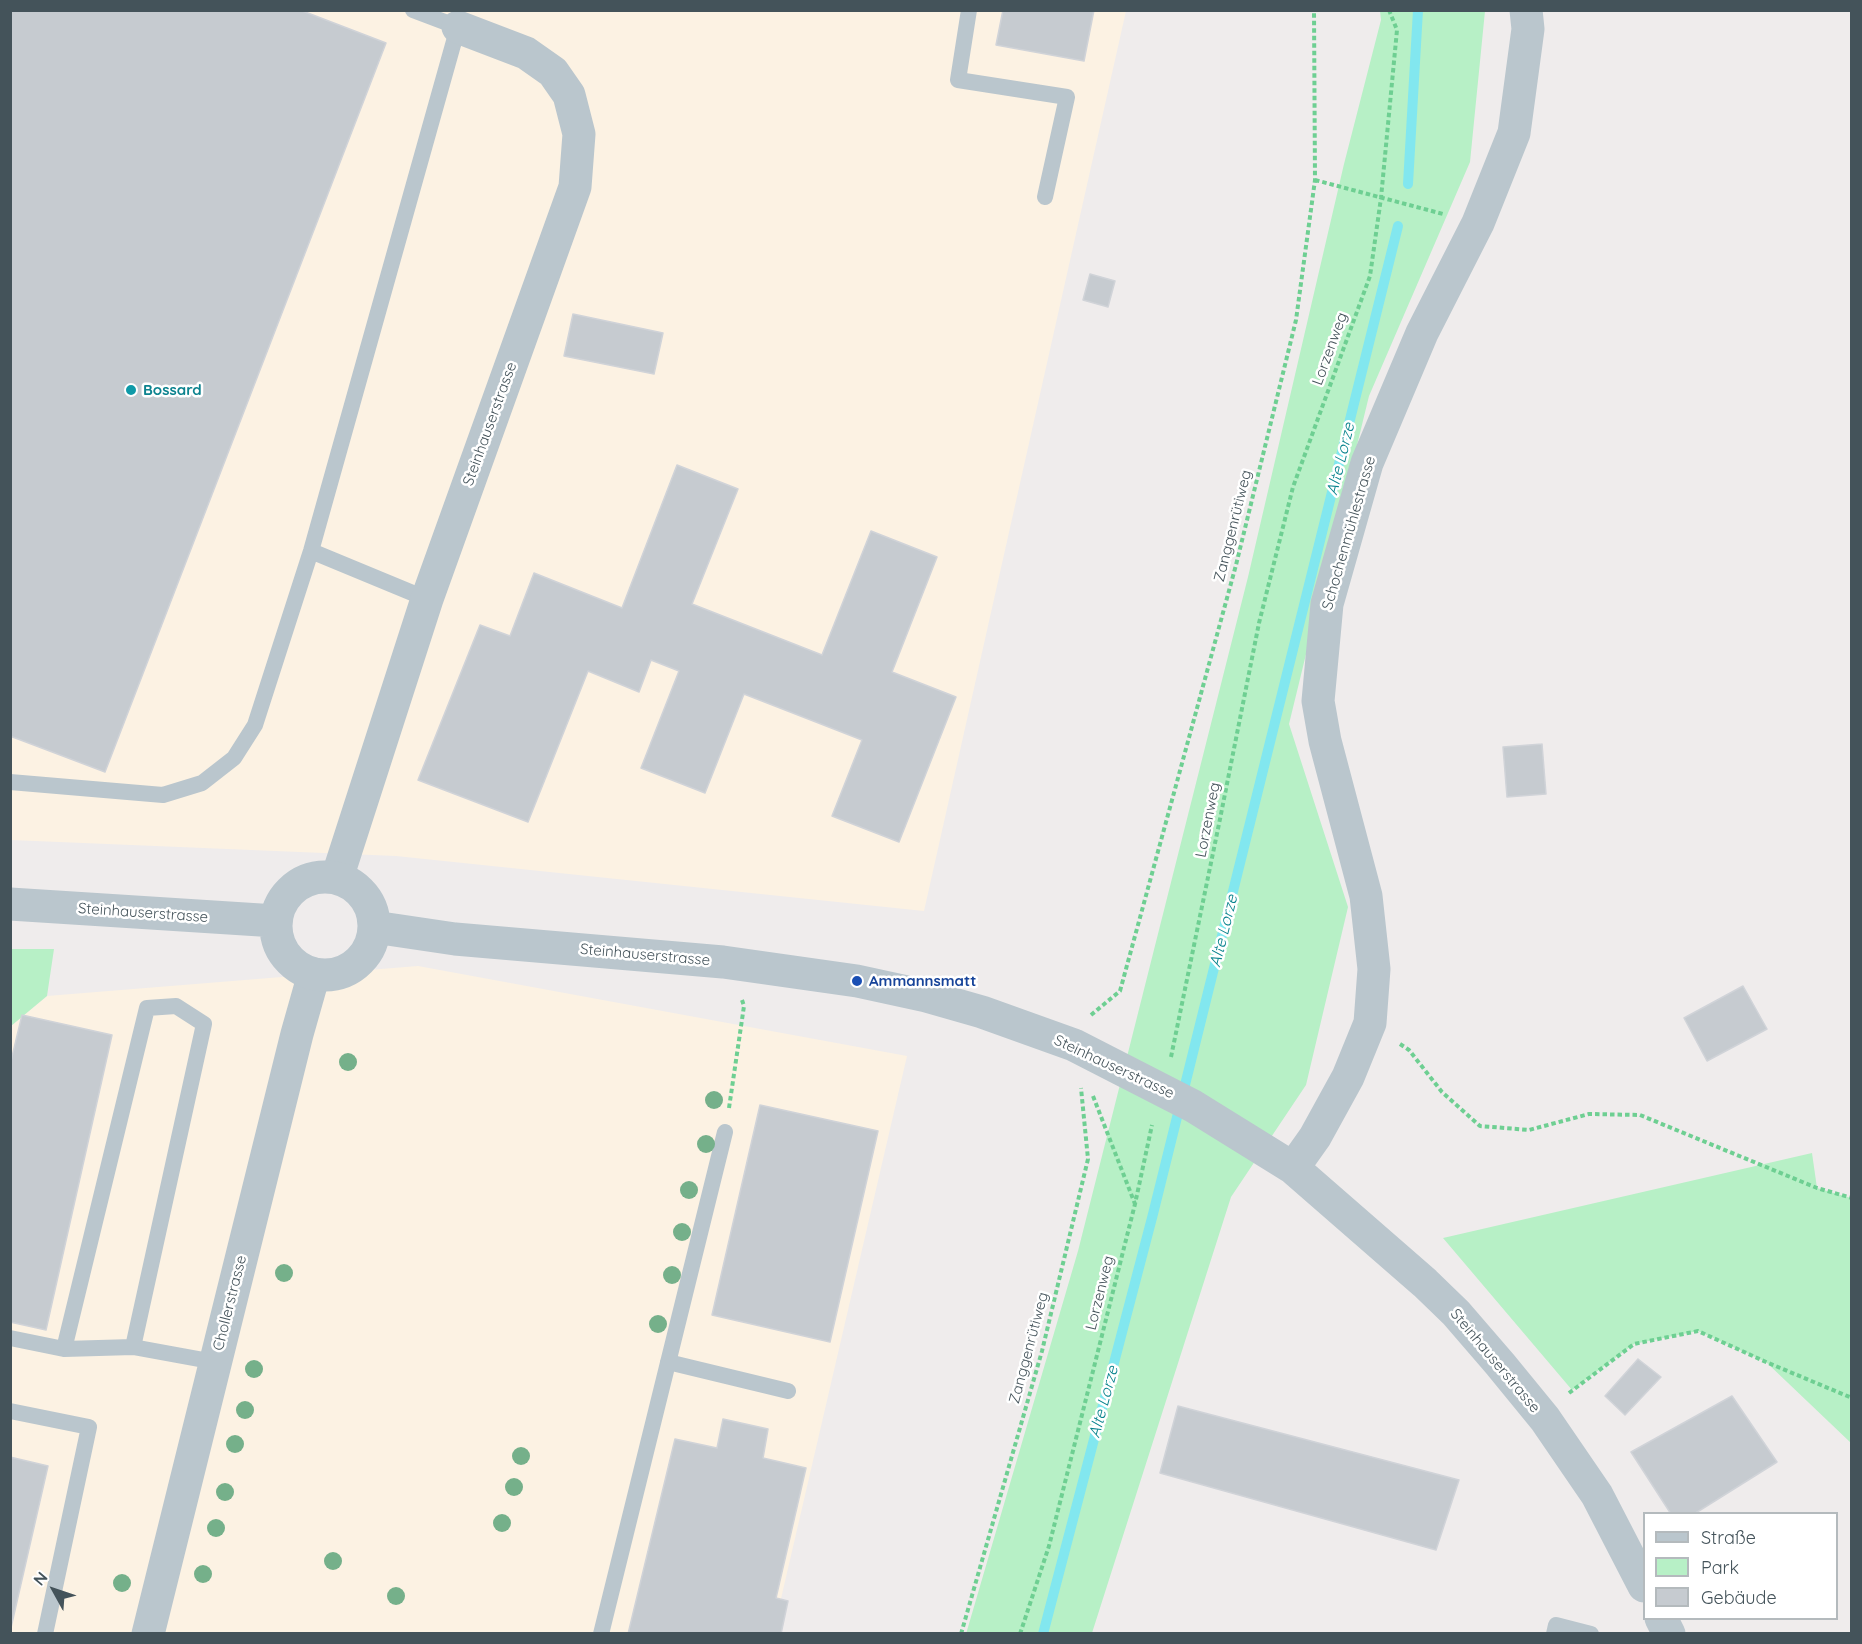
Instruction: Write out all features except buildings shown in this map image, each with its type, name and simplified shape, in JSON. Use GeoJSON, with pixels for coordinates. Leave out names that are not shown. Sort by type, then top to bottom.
{"type":"FeatureCollection","features":[{"type":"Feature","properties":{"kind":"street","name":"Schochenmühlestrasse"},"geometry":{"type":"LineString","coordinates":[[1293,1168],[1315,1137],[1348,1077],[1370,1023],[1374,969],[1366,897],[1324,741],[1318,701],[1327,604],[1367,463],[1422,333],[1478,223],[1514,133],[1528,29],[1526,10]]}},
{"type":"Feature","properties":{"kind":"street","name":"Steinhauserstrasse"},"geometry":{"type":"LineString","coordinates":[[337,878],[427,599],[575,187],[579,134],[569,95],[553,72],[526,53],[458,27]]}},
{"type":"Feature","properties":{"kind":"street"},"geometry":{"type":"LineString","coordinates":[[316,877],[337,878],[352,885],[364,896],[372,911],[373,937],[366,955],[351,968],[333,975],[314,974],[298,967],[285,955],[277,939],[278,911],[283,901],[297,886],[316,877]]}},
{"type":"Feature","properties":{"kind":"street","name":"Steinhauserstrasse"},"geometry":{"type":"LineString","coordinates":[[10,904],[276,921]]}},
{"type":"Feature","properties":{"kind":"street","name":"Steinhauserstrasse"},"geometry":{"type":"LineString","coordinates":[[374,927],[455,939],[723,962],[857,981],[1079,1033],[1293,1168],[1425,1283],[1456,1313],[1545,1419],[1597,1495],[1643,1584]]}},
{"type":"Feature","properties":{"kind":"street","name":"Chollerstrasse"},"geometry":{"type":"LineString","coordinates":[[148,1634],[297,1034],[314,974]]}},
{"type":"Feature","properties":{"kind":"street"},"geometry":{"type":"LineString","coordinates":[[1662,1620],[1669,1634]]}},
{"type":"Feature","properties":{"kind":"lane"},"geometry":{"type":"LineString","coordinates":[[10,782],[163,795],[202,783],[234,758],[255,724],[311,551],[458,27],[413,10]]}},
{"type":"Feature","properties":{"kind":"lane"},"geometry":{"type":"LineString","coordinates":[[969,10],[958,80],[1067,97],[1045,197]]}},
{"type":"Feature","properties":{"kind":"lane"},"geometry":{"type":"LineString","coordinates":[[311,551],[427,599]]}},
{"type":"Feature","properties":{"kind":"lane"},"geometry":{"type":"LineString","coordinates":[[64,1349],[147,1008],[176,1006],[204,1024],[133,1347]]}},
{"type":"Feature","properties":{"kind":"lane"},"geometry":{"type":"LineString","coordinates":[[601,1634],[725,1132]]}},
{"type":"Feature","properties":{"kind":"lane"},"geometry":{"type":"LineString","coordinates":[[10,1338],[64,1349],[133,1347],[215,1362]]}},
{"type":"Feature","properties":{"kind":"lane"},"geometry":{"type":"LineString","coordinates":[[668,1362],[788,1390]]}},
{"type":"Feature","properties":{"kind":"lane"},"geometry":{"type":"LineString","coordinates":[[10,1411],[89,1426],[45,1634]]}},
{"type":"Feature","properties":{"kind":"lane"},"geometry":{"type":"LineString","coordinates":[[1554,1634],[1556,1625],[1591,1634]]}},
{"type":"Feature","properties":{"kind":"path","name":"Zanggenrütiweg"},"geometry":{"type":"LineString","coordinates":[[1079,1033],[1120,991],[1236,565],[1296,320],[1315,180],[1314,10]]}},
{"type":"Feature","properties":{"kind":"path","name":"Lorzenweg"},"geometry":{"type":"LineString","coordinates":[[1169,1065],[1259,623],[1293,487],[1370,276],[1381,198],[1397,30],[1389,10]]}},
{"type":"Feature","properties":{"kind":"path"},"geometry":{"type":"LineString","coordinates":[[1315,180],[1478,223]]}},
{"type":"Feature","properties":{"kind":"path"},"geometry":{"type":"LineString","coordinates":[[723,962],[744,1006],[725,1132]]}},
{"type":"Feature","properties":{"kind":"path"},"geometry":{"type":"LineString","coordinates":[[1370,1023],[1409,1050],[1442,1092],[1480,1126],[1529,1130],[1589,1114],[1640,1115],[1806,1184],[1851,1198]]}},
{"type":"Feature","properties":{"kind":"path"},"geometry":{"type":"LineString","coordinates":[[1079,1033],[1135,1204]]}},
{"type":"Feature","properties":{"kind":"path","name":"Zanggenrütiweg"},"geometry":{"type":"LineString","coordinates":[[961,1634],[1042,1351],[1088,1159],[1082,1089],[1076,1083]]}},
{"type":"Feature","properties":{"kind":"path","name":"Lorzenweg"},"geometry":{"type":"LineString","coordinates":[[1020,1634],[1049,1546],[1135,1204],[1154,1118]]}},
{"type":"Feature","properties":{"kind":"path"},"geometry":{"type":"LineString","coordinates":[[1545,1419],[1572,1390],[1634,1344],[1698,1331],[1851,1398]]}},
{"type":"Feature","properties":{"kind":"shaded area"},"geometry":{"type":"Polygon","coordinates":[[[11,11],[1126,11],[924,911],[396,856],[11,840],[11,11]]]}},
{"type":"Feature","properties":{"kind":"shaded area"},"geometry":{"type":"Polygon","coordinates":[[[418,966],[907,1056],[773,1633],[11,1634],[11,1026],[47,996],[418,966]]]}},
{"type":"Feature","properties":{"kind":"green space"},"geometry":{"type":"Polygon","coordinates":[[[1380,11],[1485,11],[1470,162],[1369,396],[1289,724],[1348,907],[1306,1085],[1231,1197],[1092,1633],[966,1634],[1078,1251],[1248,577],[1344,164],[1381,20],[1380,11]]]}},
{"type":"Feature","properties":{"kind":"green space"},"geometry":{"type":"Polygon","coordinates":[[[11,949],[54,949],[47,996],[11,1026],[11,949]]]}},
{"type":"Feature","properties":{"kind":"green space"},"geometry":{"type":"Polygon","coordinates":[[[1812,1153],[1817,1188],[1851,1198],[1851,1443],[1766,1362],[1698,1331],[1634,1344],[1572,1390],[1443,1238],[1812,1153]]]}},
{"type":"Feature","properties":{"kind":"waterway","name":"Alte Lorze"},"geometry":{"type":"LineString","coordinates":[[1408,184],[1418,10]]}},
{"type":"Feature","properties":{"kind":"waterway","name":"Alte Lorze"},"geometry":{"type":"LineString","coordinates":[[1043,1634],[1153,1214],[1398,226]]}},
{"type":"Feature","properties":{"kind":"place","name":"Bossard"},"geometry":{"type":"Point","coordinates":[131,390]}},
{"type":"Feature","properties":{"kind":"place","name":"Ammannsmatt"},"geometry":{"type":"Point","coordinates":[857,981]}}]}
